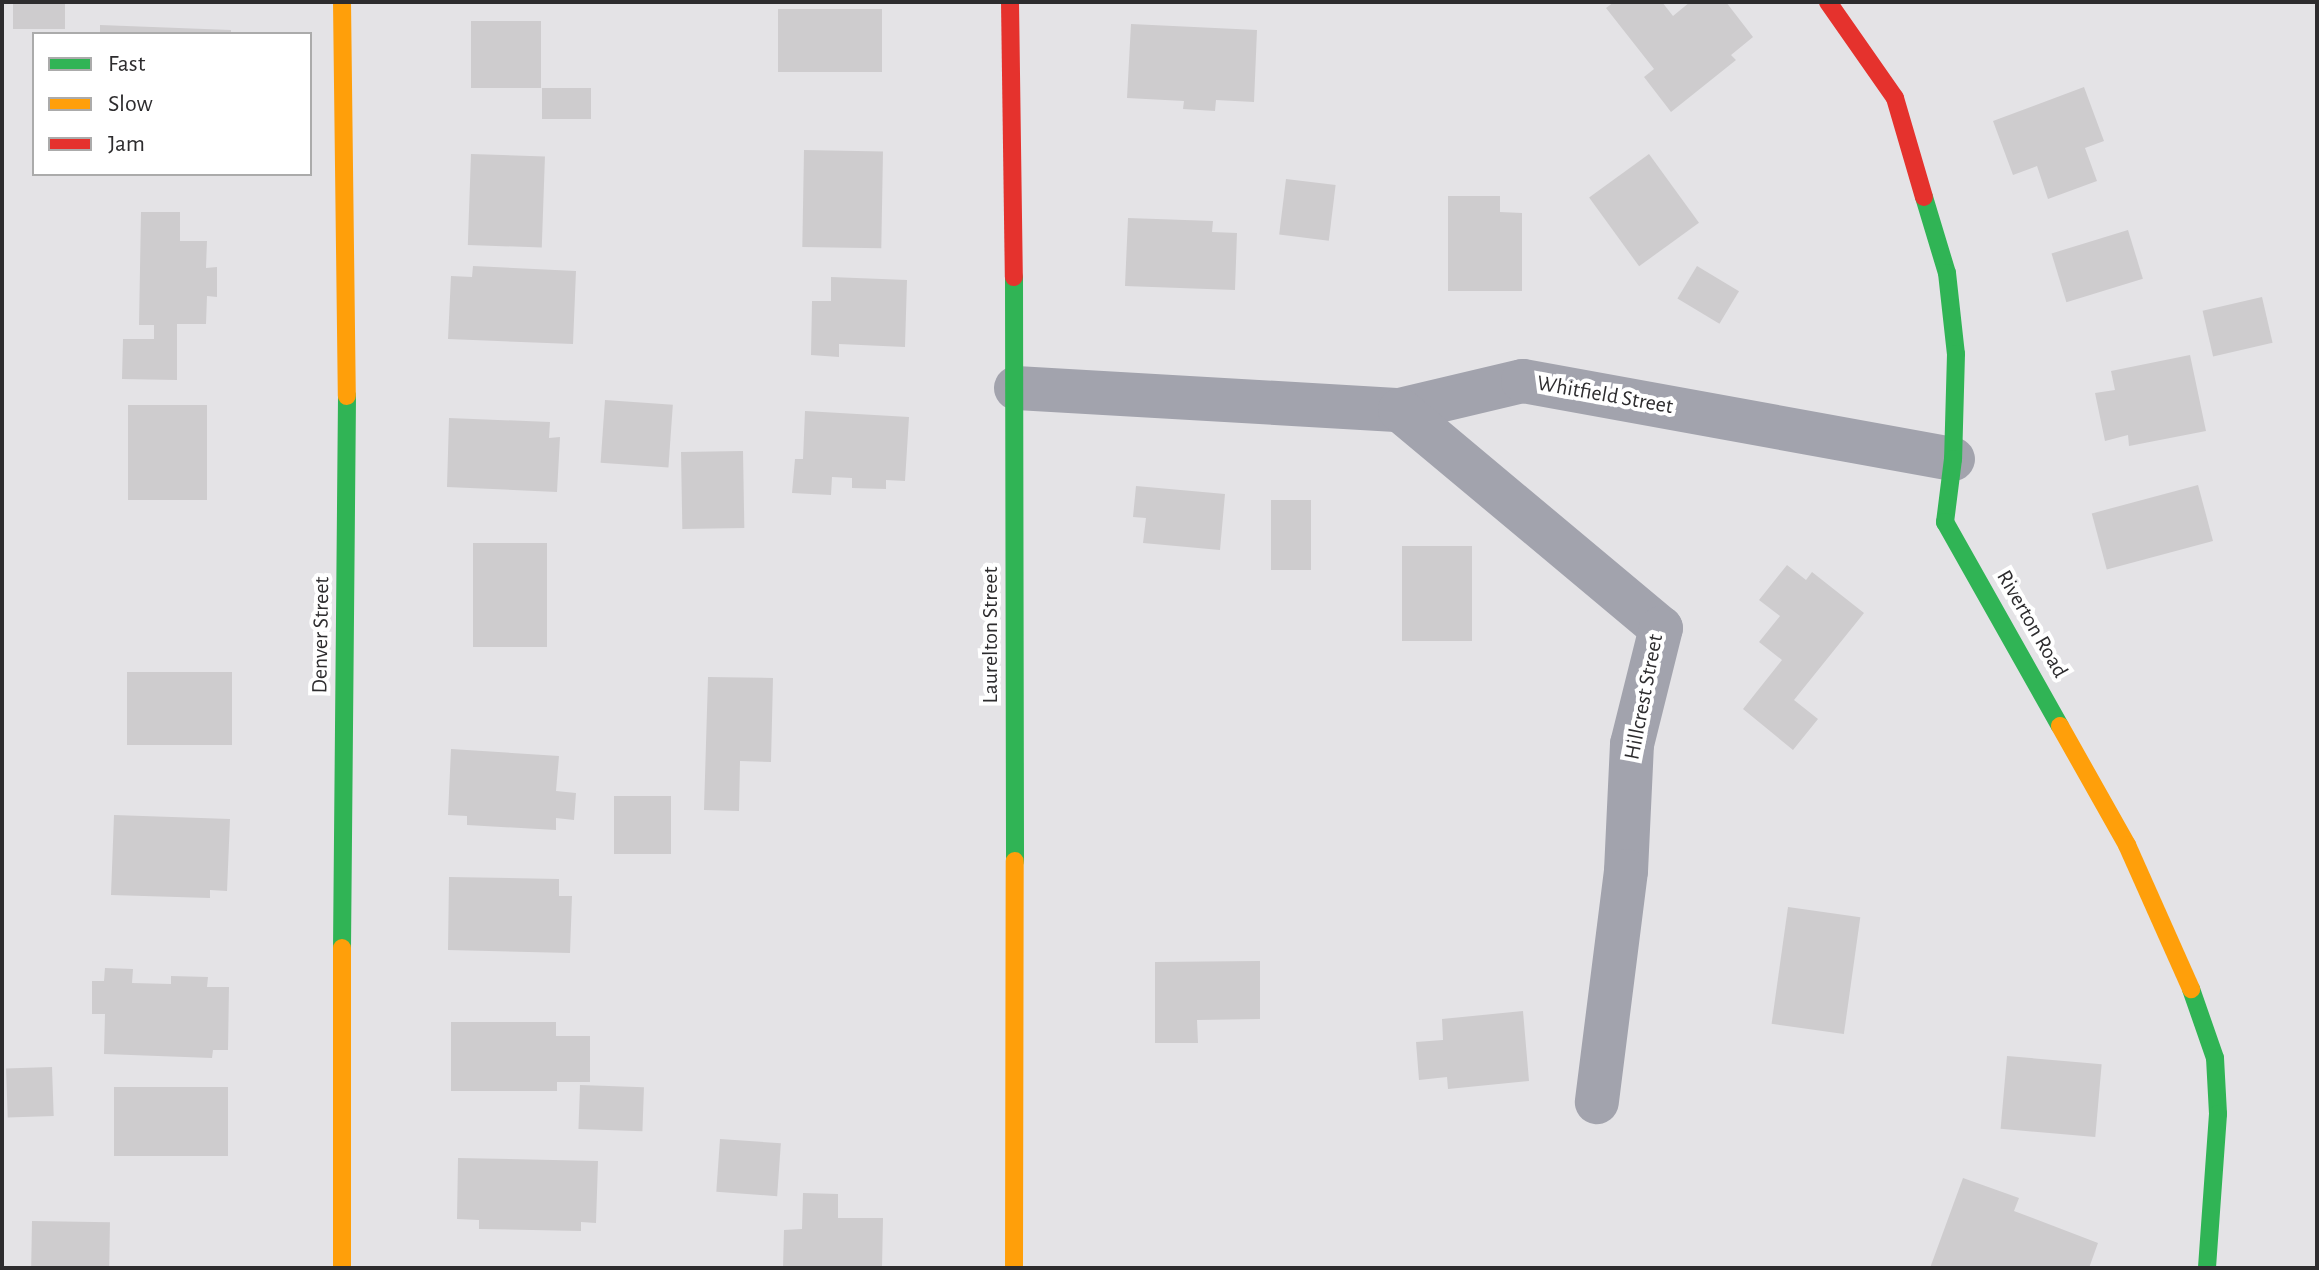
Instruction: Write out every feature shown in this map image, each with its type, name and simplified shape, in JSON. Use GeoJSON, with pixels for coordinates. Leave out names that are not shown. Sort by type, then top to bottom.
{"type":"FeatureCollection","features":[{"type":"Feature","properties":{"kind":"street","name":"Denver Street"},"geometry":{"type":"LineString","coordinates":[[342,2],[348,455],[340,1077],[342,1268]]}},
{"type":"Feature","properties":{"kind":"street","name":"Laurelton Street"},"geometry":{"type":"LineString","coordinates":[[1010,2],[1016,388],[1014,1268]]}},
{"type":"Feature","properties":{"kind":"street","name":"Riverton Road"},"geometry":{"type":"LineString","coordinates":[[1828,2],[1895,98],[1947,273],[1956,354],[1953,459],[1945,522],[2014,639],[2127,845],[2201,1011],[2215,1058],[2218,1114],[2207,1268]]}},
{"type":"Feature","properties":{"kind":"street","name":"Whitfield Street"},"geometry":{"type":"LineString","coordinates":[[1016,388],[1400,410],[1523,381],[1953,459]]}},
{"type":"Feature","properties":{"kind":"street","name":"Hillcrest Street"},"geometry":{"type":"LineString","coordinates":[[1400,410],[1661,628],[1632,744],[1626,871],[1597,1102]]}},
{"type":"Feature","properties":{"kind":"building"},"geometry":{"type":"Polygon","coordinates":[[[13,2],[65,2],[65,29],[13,29],[13,2]]]}},
{"type":"Feature","properties":{"kind":"building"},"geometry":{"type":"Polygon","coordinates":[[[1614,2],[1662,2],[1673,16],[1690,2],[1726,2],[1753,37],[1731,55],[1736,60],[1671,112],[1644,77],[1654,69],[1606,8],[1614,2]]]}},
{"type":"Feature","properties":{"kind":"building"},"geometry":{"type":"Polygon","coordinates":[[[778,9],[882,9],[882,72],[778,72],[778,9]]]}},
{"type":"Feature","properties":{"kind":"building"},"geometry":{"type":"Polygon","coordinates":[[[471,21],[541,21],[541,88],[471,88],[471,21]]]}},
{"type":"Feature","properties":{"kind":"building"},"geometry":{"type":"Polygon","coordinates":[[[1131,24],[1257,30],[1254,102],[1216,100],[1215,111],[1183,109],[1184,101],[1127,98],[1131,24]]]}},
{"type":"Feature","properties":{"kind":"building"},"geometry":{"type":"Polygon","coordinates":[[[100,25],[231,30],[231,32],[100,32],[100,25]]]}},
{"type":"Feature","properties":{"kind":"building"},"geometry":{"type":"Polygon","coordinates":[[[2084,87],[2104,141],[2085,148],[2097,181],[2048,199],[2037,166],[2013,175],[1993,121],[2084,87]]]}},
{"type":"Feature","properties":{"kind":"building"},"geometry":{"type":"Polygon","coordinates":[[[542,88],[591,88],[591,119],[542,119],[542,88]]]}},
{"type":"Feature","properties":{"kind":"building"},"geometry":{"type":"Polygon","coordinates":[[[804,150],[883,151],[881,248],[802,247],[804,150]]]}},
{"type":"Feature","properties":{"kind":"building"},"geometry":{"type":"Polygon","coordinates":[[[471,154],[545,157],[542,248],[468,245],[471,154]]]}},
{"type":"Feature","properties":{"kind":"building"},"geometry":{"type":"Polygon","coordinates":[[[1649,154],[1699,223],[1639,266],[1589,197],[1649,154]]]}},
{"type":"Feature","properties":{"kind":"building"},"geometry":{"type":"Polygon","coordinates":[[[1286,179],[1336,185],[1329,241],[1279,235],[1286,179]]]}},
{"type":"Feature","properties":{"kind":"building"},"geometry":{"type":"Polygon","coordinates":[[[1448,196],[1500,196],[1500,212],[1522,213],[1522,291],[1448,291],[1448,196]]]}},
{"type":"Feature","properties":{"kind":"building"},"geometry":{"type":"Polygon","coordinates":[[[141,212],[180,212],[180,241],[207,241],[206,268],[217,267],[217,297],[207,296],[206,324],[177,324],[177,380],[122,379],[123,339],[154,339],[154,325],[139,325],[141,212]]]}},
{"type":"Feature","properties":{"kind":"building"},"geometry":{"type":"Polygon","coordinates":[[[1128,218],[1213,221],[1212,232],[1237,233],[1235,290],[1125,286],[1128,218]]]}},
{"type":"Feature","properties":{"kind":"building"},"geometry":{"type":"Polygon","coordinates":[[[2128,230],[2143,279],[2066,302],[2051,253],[2128,230]]]}},
{"type":"Feature","properties":{"kind":"building"},"geometry":{"type":"Polygon","coordinates":[[[473,266],[576,271],[573,344],[448,339],[451,276],[472,277],[473,266]]]}},
{"type":"Feature","properties":{"kind":"building"},"geometry":{"type":"Polygon","coordinates":[[[1697,266],[1739,291],[1719,324],[1677,299],[1697,266]]]}},
{"type":"Feature","properties":{"kind":"building"},"geometry":{"type":"Polygon","coordinates":[[[831,277],[907,280],[905,347],[839,344],[839,357],[811,355],[812,301],[831,301],[831,277]]]}},
{"type":"Feature","properties":{"kind":"building"},"geometry":{"type":"Polygon","coordinates":[[[2262,297],[2273,343],[2213,357],[2203,311],[2262,297]]]}},
{"type":"Feature","properties":{"kind":"building"},"geometry":{"type":"Polygon","coordinates":[[[2190,355],[2206,431],[2129,446],[2128,435],[2105,441],[2095,393],[2115,390],[2111,371],[2190,355]]]}},
{"type":"Feature","properties":{"kind":"building"},"geometry":{"type":"Polygon","coordinates":[[[605,400],[673,405],[668,468],[601,463],[605,400]]]}},
{"type":"Feature","properties":{"kind":"building"},"geometry":{"type":"Polygon","coordinates":[[[128,405],[207,405],[207,500],[128,500],[128,405]]]}},
{"type":"Feature","properties":{"kind":"building"},"geometry":{"type":"Polygon","coordinates":[[[805,411],[909,417],[905,481],[886,480],[886,489],[852,488],[852,478],[832,477],[831,495],[792,493],[795,459],[803,459],[805,411]]]}},
{"type":"Feature","properties":{"kind":"building"},"geometry":{"type":"Polygon","coordinates":[[[449,418],[550,422],[549,438],[560,437],[557,492],[447,487],[449,418]]]}},
{"type":"Feature","properties":{"kind":"building"},"geometry":{"type":"Polygon","coordinates":[[[743,451],[744,528],[682,529],[681,452],[743,451]]]}},
{"type":"Feature","properties":{"kind":"building"},"geometry":{"type":"Polygon","coordinates":[[[2198,485],[2213,541],[2107,569],[2092,513],[2198,485]]]}},
{"type":"Feature","properties":{"kind":"building"},"geometry":{"type":"Polygon","coordinates":[[[1136,486],[1225,494],[1220,550],[1143,543],[1146,518],[1133,517],[1136,486]]]}},
{"type":"Feature","properties":{"kind":"building"},"geometry":{"type":"Polygon","coordinates":[[[1271,500],[1311,500],[1311,570],[1271,570],[1271,500]]]}},
{"type":"Feature","properties":{"kind":"building"},"geometry":{"type":"Polygon","coordinates":[[[473,543],[547,543],[547,647],[473,647],[473,543]]]}},
{"type":"Feature","properties":{"kind":"building"},"geometry":{"type":"Polygon","coordinates":[[[1402,546],[1472,546],[1472,641],[1402,641],[1402,546]]]}},
{"type":"Feature","properties":{"kind":"building"},"geometry":{"type":"Polygon","coordinates":[[[1787,565],[1806,580],[1812,572],[1864,613],[1794,700],[1818,719],[1793,750],[1743,709],[1782,660],[1759,642],[1780,616],[1759,600],[1787,565]]]}},
{"type":"Feature","properties":{"kind":"building"},"geometry":{"type":"Polygon","coordinates":[[[127,672],[232,672],[232,745],[127,745],[127,672]]]}},
{"type":"Feature","properties":{"kind":"building"},"geometry":{"type":"Polygon","coordinates":[[[708,677],[773,678],[771,762],[740,761],[739,811],[704,810],[708,677]]]}},
{"type":"Feature","properties":{"kind":"building"},"geometry":{"type":"Polygon","coordinates":[[[451,749],[559,756],[556,791],[576,793],[574,820],[556,818],[556,830],[467,825],[467,816],[448,815],[451,749]]]}},
{"type":"Feature","properties":{"kind":"building"},"geometry":{"type":"Polygon","coordinates":[[[614,796],[671,796],[671,854],[614,854],[614,796]]]}},
{"type":"Feature","properties":{"kind":"building"},"geometry":{"type":"Polygon","coordinates":[[[114,815],[230,819],[227,891],[210,890],[210,898],[111,895],[114,815]]]}},
{"type":"Feature","properties":{"kind":"building"},"geometry":{"type":"Polygon","coordinates":[[[449,877],[559,879],[559,896],[572,896],[570,953],[448,950],[449,877]]]}},
{"type":"Feature","properties":{"kind":"building"},"geometry":{"type":"Polygon","coordinates":[[[1788,907],[1860,917],[1844,1034],[1772,1024],[1788,907]]]}},
{"type":"Feature","properties":{"kind":"building"},"geometry":{"type":"Polygon","coordinates":[[[1260,961],[1260,1019],[1197,1020],[1198,1043],[1155,1043],[1155,962],[1260,961]]]}},
{"type":"Feature","properties":{"kind":"building"},"geometry":{"type":"Polygon","coordinates":[[[105,968],[133,969],[132,983],[171,984],[171,976],[208,977],[207,987],[229,987],[228,1050],[213,1050],[212,1058],[104,1054],[105,1014],[92,1014],[92,981],[104,981],[105,968]]]}},
{"type":"Feature","properties":{"kind":"building"},"geometry":{"type":"Polygon","coordinates":[[[1523,1011],[1529,1081],[1448,1089],[1447,1077],[1419,1080],[1416,1042],[1443,1040],[1442,1019],[1523,1011]]]}},
{"type":"Feature","properties":{"kind":"building"},"geometry":{"type":"Polygon","coordinates":[[[451,1022],[556,1022],[556,1036],[590,1036],[590,1082],[557,1082],[557,1091],[451,1091],[451,1022]]]}},
{"type":"Feature","properties":{"kind":"building"},"geometry":{"type":"Polygon","coordinates":[[[2007,1056],[2102,1064],[2095,1137],[2001,1129],[2007,1056]]]}},
{"type":"Feature","properties":{"kind":"building"},"geometry":{"type":"Polygon","coordinates":[[[52,1067],[54,1116],[8,1118],[6,1069],[52,1067]]]}},
{"type":"Feature","properties":{"kind":"building"},"geometry":{"type":"Polygon","coordinates":[[[580,1085],[644,1087],[642,1131],[578,1129],[580,1085]]]}},
{"type":"Feature","properties":{"kind":"building"},"geometry":{"type":"Polygon","coordinates":[[[114,1087],[228,1087],[228,1156],[114,1156],[114,1087]]]}},
{"type":"Feature","properties":{"kind":"building"},"geometry":{"type":"Polygon","coordinates":[[[720,1139],[781,1143],[777,1196],[716,1192],[720,1139]]]}},
{"type":"Feature","properties":{"kind":"building"},"geometry":{"type":"Polygon","coordinates":[[[458,1158],[598,1161],[596,1223],[581,1222],[581,1231],[479,1229],[479,1220],[457,1219],[458,1158]]]}},
{"type":"Feature","properties":{"kind":"building"},"geometry":{"type":"Polygon","coordinates":[[[1963,1178],[2019,1198],[2014,1211],[2098,1243],[2089,1268],[1930,1268],[1963,1178]]]}},
{"type":"Feature","properties":{"kind":"building"},"geometry":{"type":"Polygon","coordinates":[[[803,1193],[838,1194],[838,1218],[883,1218],[882,1268],[783,1268],[784,1230],[802,1229],[803,1193]]]}},
{"type":"Feature","properties":{"kind":"building"},"geometry":{"type":"Polygon","coordinates":[[[32,1221],[110,1222],[109,1268],[31,1268],[32,1221]]]}},
{"type":"Feature","properties":{"kind":"traffic: fast"},"geometry":{"type":"LineString","coordinates":[[1924,197],[1947,273],[1956,354],[1953,459],[1945,522],[2060,726]]}},
{"type":"Feature","properties":{"kind":"traffic: fast"},"geometry":{"type":"LineString","coordinates":[[1014,277],[1015,861]]}},
{"type":"Feature","properties":{"kind":"traffic: fast"},"geometry":{"type":"LineString","coordinates":[[342,948],[347,396]]}},
{"type":"Feature","properties":{"kind":"traffic: fast"},"geometry":{"type":"LineString","coordinates":[[2191,989],[2215,1058],[2218,1114],[2207,1268]]}},
{"type":"Feature","properties":{"kind":"traffic: slow"},"geometry":{"type":"LineString","coordinates":[[342,2],[347,396]]}},
{"type":"Feature","properties":{"kind":"traffic: slow"},"geometry":{"type":"LineString","coordinates":[[2060,726],[2127,845],[2191,989]]}},
{"type":"Feature","properties":{"kind":"traffic: slow"},"geometry":{"type":"LineString","coordinates":[[1014,1268],[1015,861]]}},
{"type":"Feature","properties":{"kind":"traffic: slow"},"geometry":{"type":"LineString","coordinates":[[342,948],[342,1268]]}},
{"type":"Feature","properties":{"kind":"traffic: jam"},"geometry":{"type":"LineString","coordinates":[[1010,2],[1014,277]]}},
{"type":"Feature","properties":{"kind":"traffic: jam"},"geometry":{"type":"LineString","coordinates":[[1828,2],[1895,98],[1924,197]]}}]}
